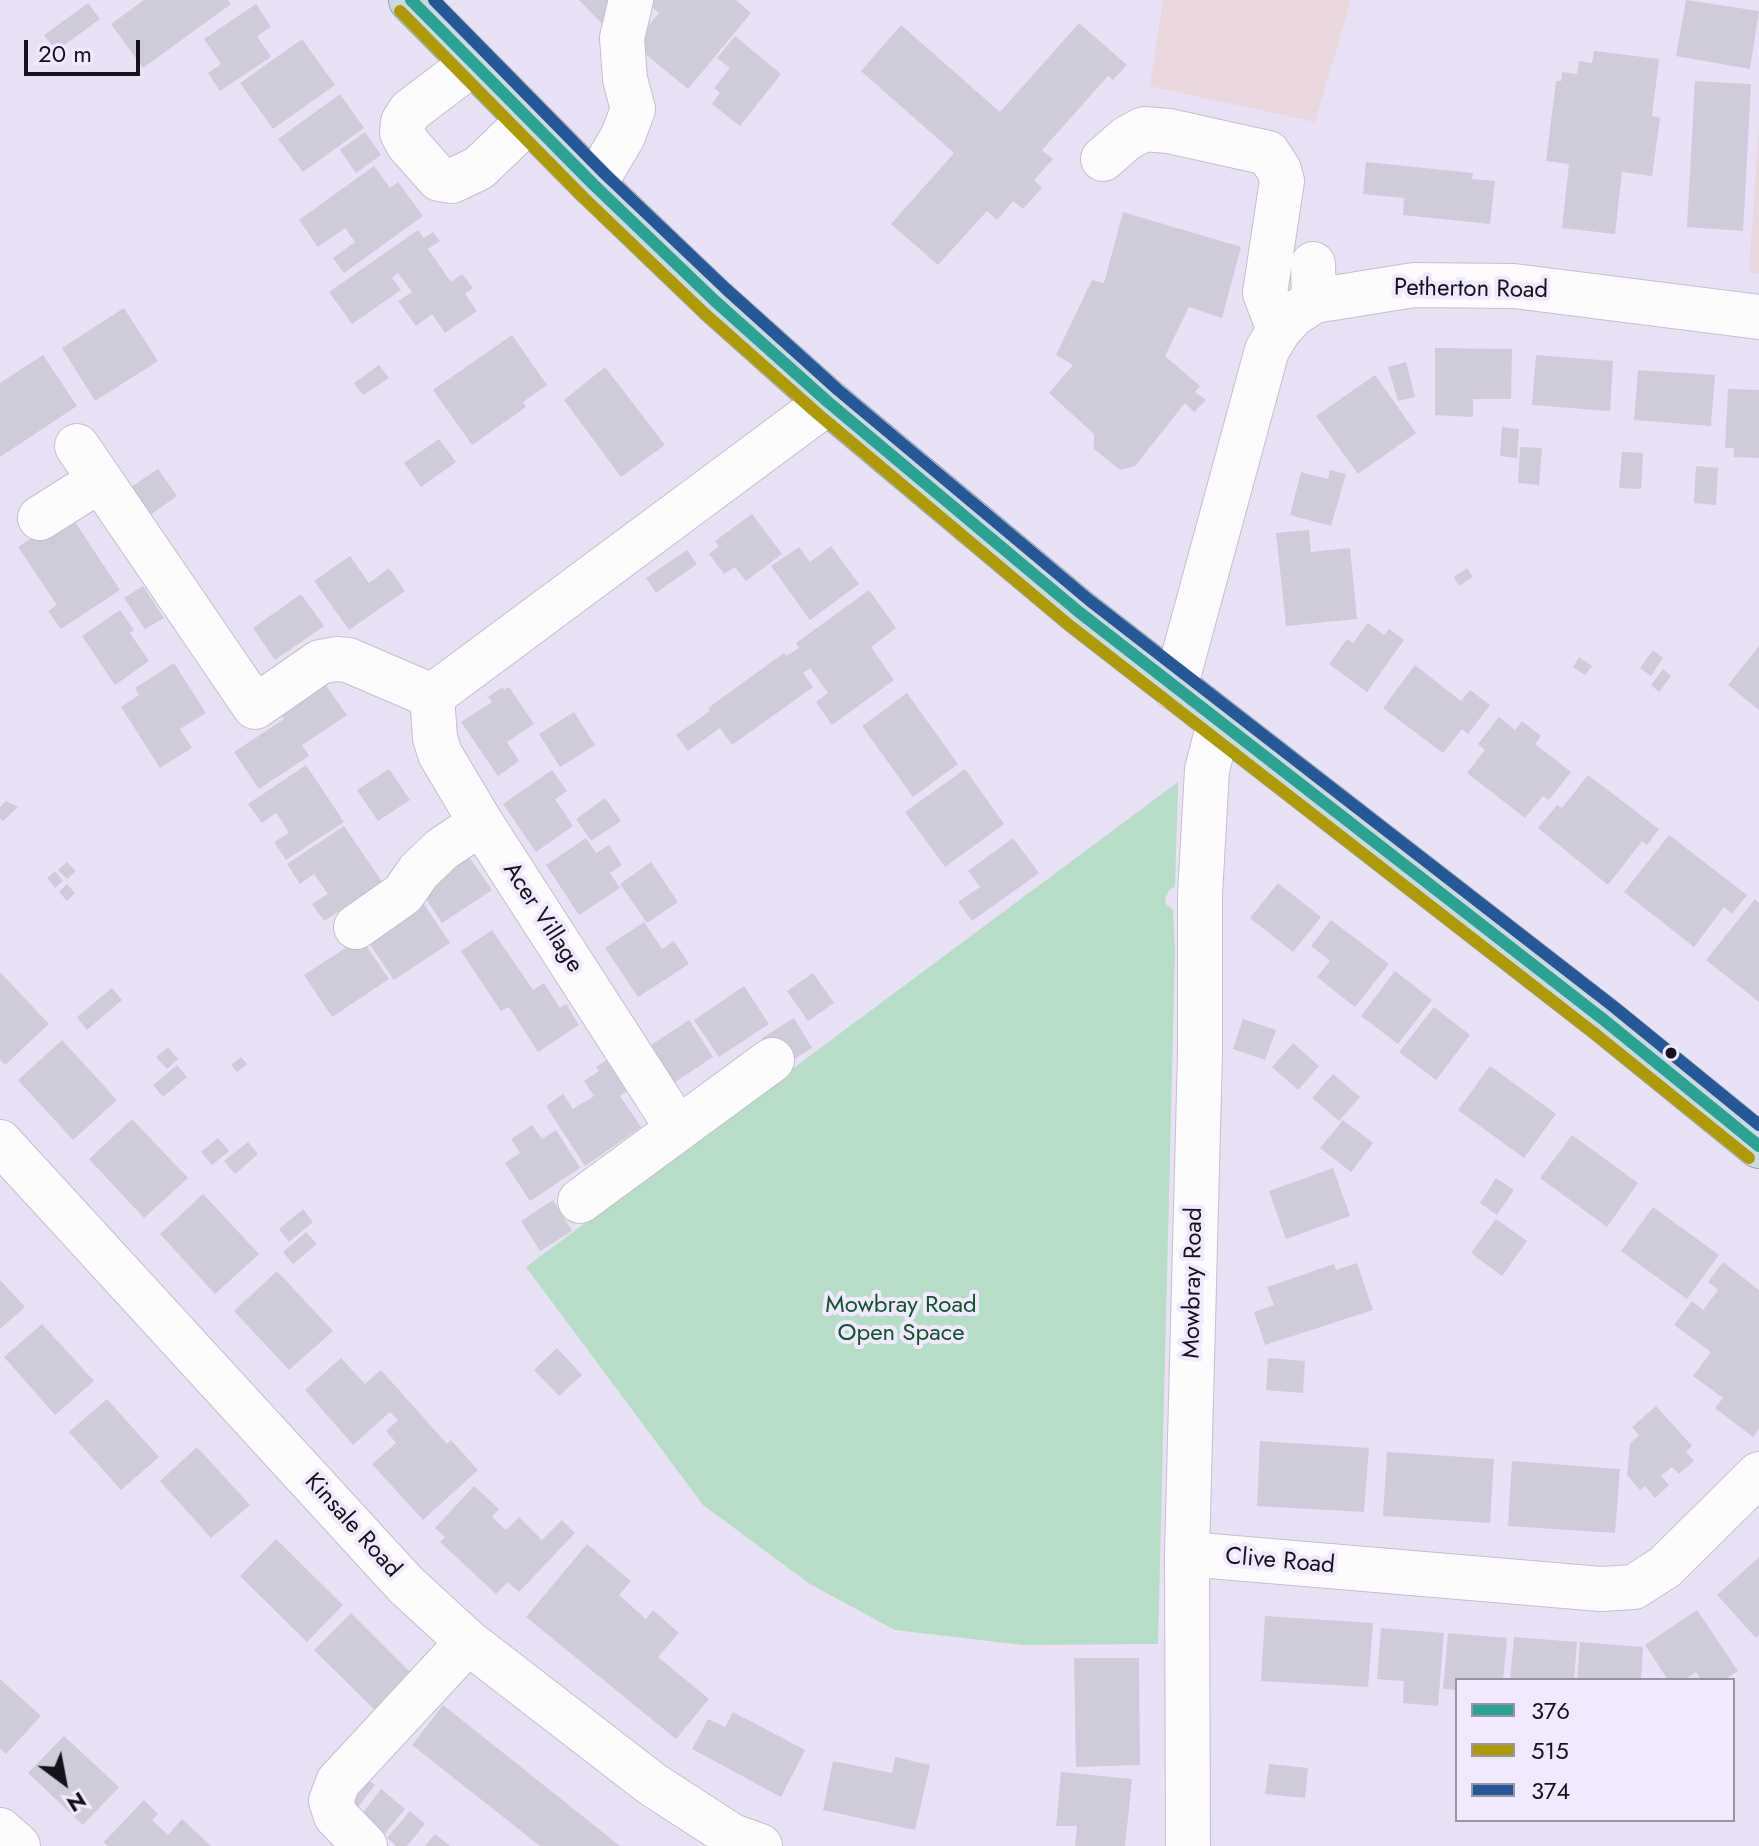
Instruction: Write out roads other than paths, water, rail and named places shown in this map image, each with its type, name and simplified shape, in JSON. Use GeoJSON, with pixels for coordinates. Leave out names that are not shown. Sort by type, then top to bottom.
{"type":"FeatureCollection","features":[{"type":"Feature","properties":{"kind":"highway"},"geometry":{"type":"LineString","coordinates":[[411,0],[594,185],[715,301],[828,402],[1079,612],[1604,1020],[1759,1146]]}},
{"type":"Feature","properties":{"kind":"street"},"geometry":{"type":"LineString","coordinates":[[594,185],[623,136],[633,109],[625,79],[622,38],[631,0]]}},
{"type":"Feature","properties":{"kind":"street"},"geometry":{"type":"LineString","coordinates":[[472,64],[410,111],[403,122],[402,133],[408,144],[439,179],[452,181],[479,168],[529,120]]}},
{"type":"Feature","properties":{"kind":"street"},"geometry":{"type":"LineString","coordinates":[[1103,159],[1127,138],[1144,129],[1169,131],[1268,153],[1282,181],[1265,293],[1279,330]]}},
{"type":"Feature","properties":{"kind":"street","name":"Petherton Road"},"geometry":{"type":"LineString","coordinates":[[1175,688],[1267,350],[1314,282],[1514,286],[1759,317]]}},
{"type":"Feature","properties":{"kind":"street"},"geometry":{"type":"LineString","coordinates":[[40,518],[88,463],[255,707],[320,662],[336,659],[348,660],[432,696],[828,402]]}},
{"type":"Feature","properties":{"kind":"street","name":"Acer Village"},"geometry":{"type":"LineString","coordinates":[[432,696],[435,738],[440,754],[678,1129]]}},
{"type":"Feature","properties":{"kind":"street","name":"Mowbray Road"},"geometry":{"type":"LineString","coordinates":[[1188,1846],[1187,1554],[1200,1053],[1200,895],[1207,770],[1219,723]]}},
{"type":"Feature","properties":{"kind":"street"},"geometry":{"type":"LineString","coordinates":[[356,927],[403,894],[419,871],[442,849],[481,823]]}},
{"type":"Feature","properties":{"kind":"street"},"geometry":{"type":"LineString","coordinates":[[580,1201],[772,1060]]}},
{"type":"Feature","properties":{"kind":"street","name":"Kinsale Road"},"geometry":{"type":"LineString","coordinates":[[0,1142],[406,1585],[468,1642],[652,1784],[732,1836],[760,1846]]}},
{"type":"Feature","properties":{"kind":"street","name":"Clive Road"},"geometry":{"type":"LineString","coordinates":[[1187,1554],[1601,1589],[1634,1587],[1665,1567],[1759,1474]]}},
{"type":"Feature","properties":{"kind":"street"},"geometry":{"type":"LineString","coordinates":[[365,1846],[336,1816],[331,1801],[338,1782],[468,1642]]}},
{"type":"Feature","properties":{"kind":"street"},"geometry":{"type":"LineString","coordinates":[[0,1830],[18,1846]]}},
{"type":"Feature","properties":{"kind":"park label","name":"Mowbray Road Open Space"},"geometry":{"type":"Point","coordinates":[901,1320]}}]}
